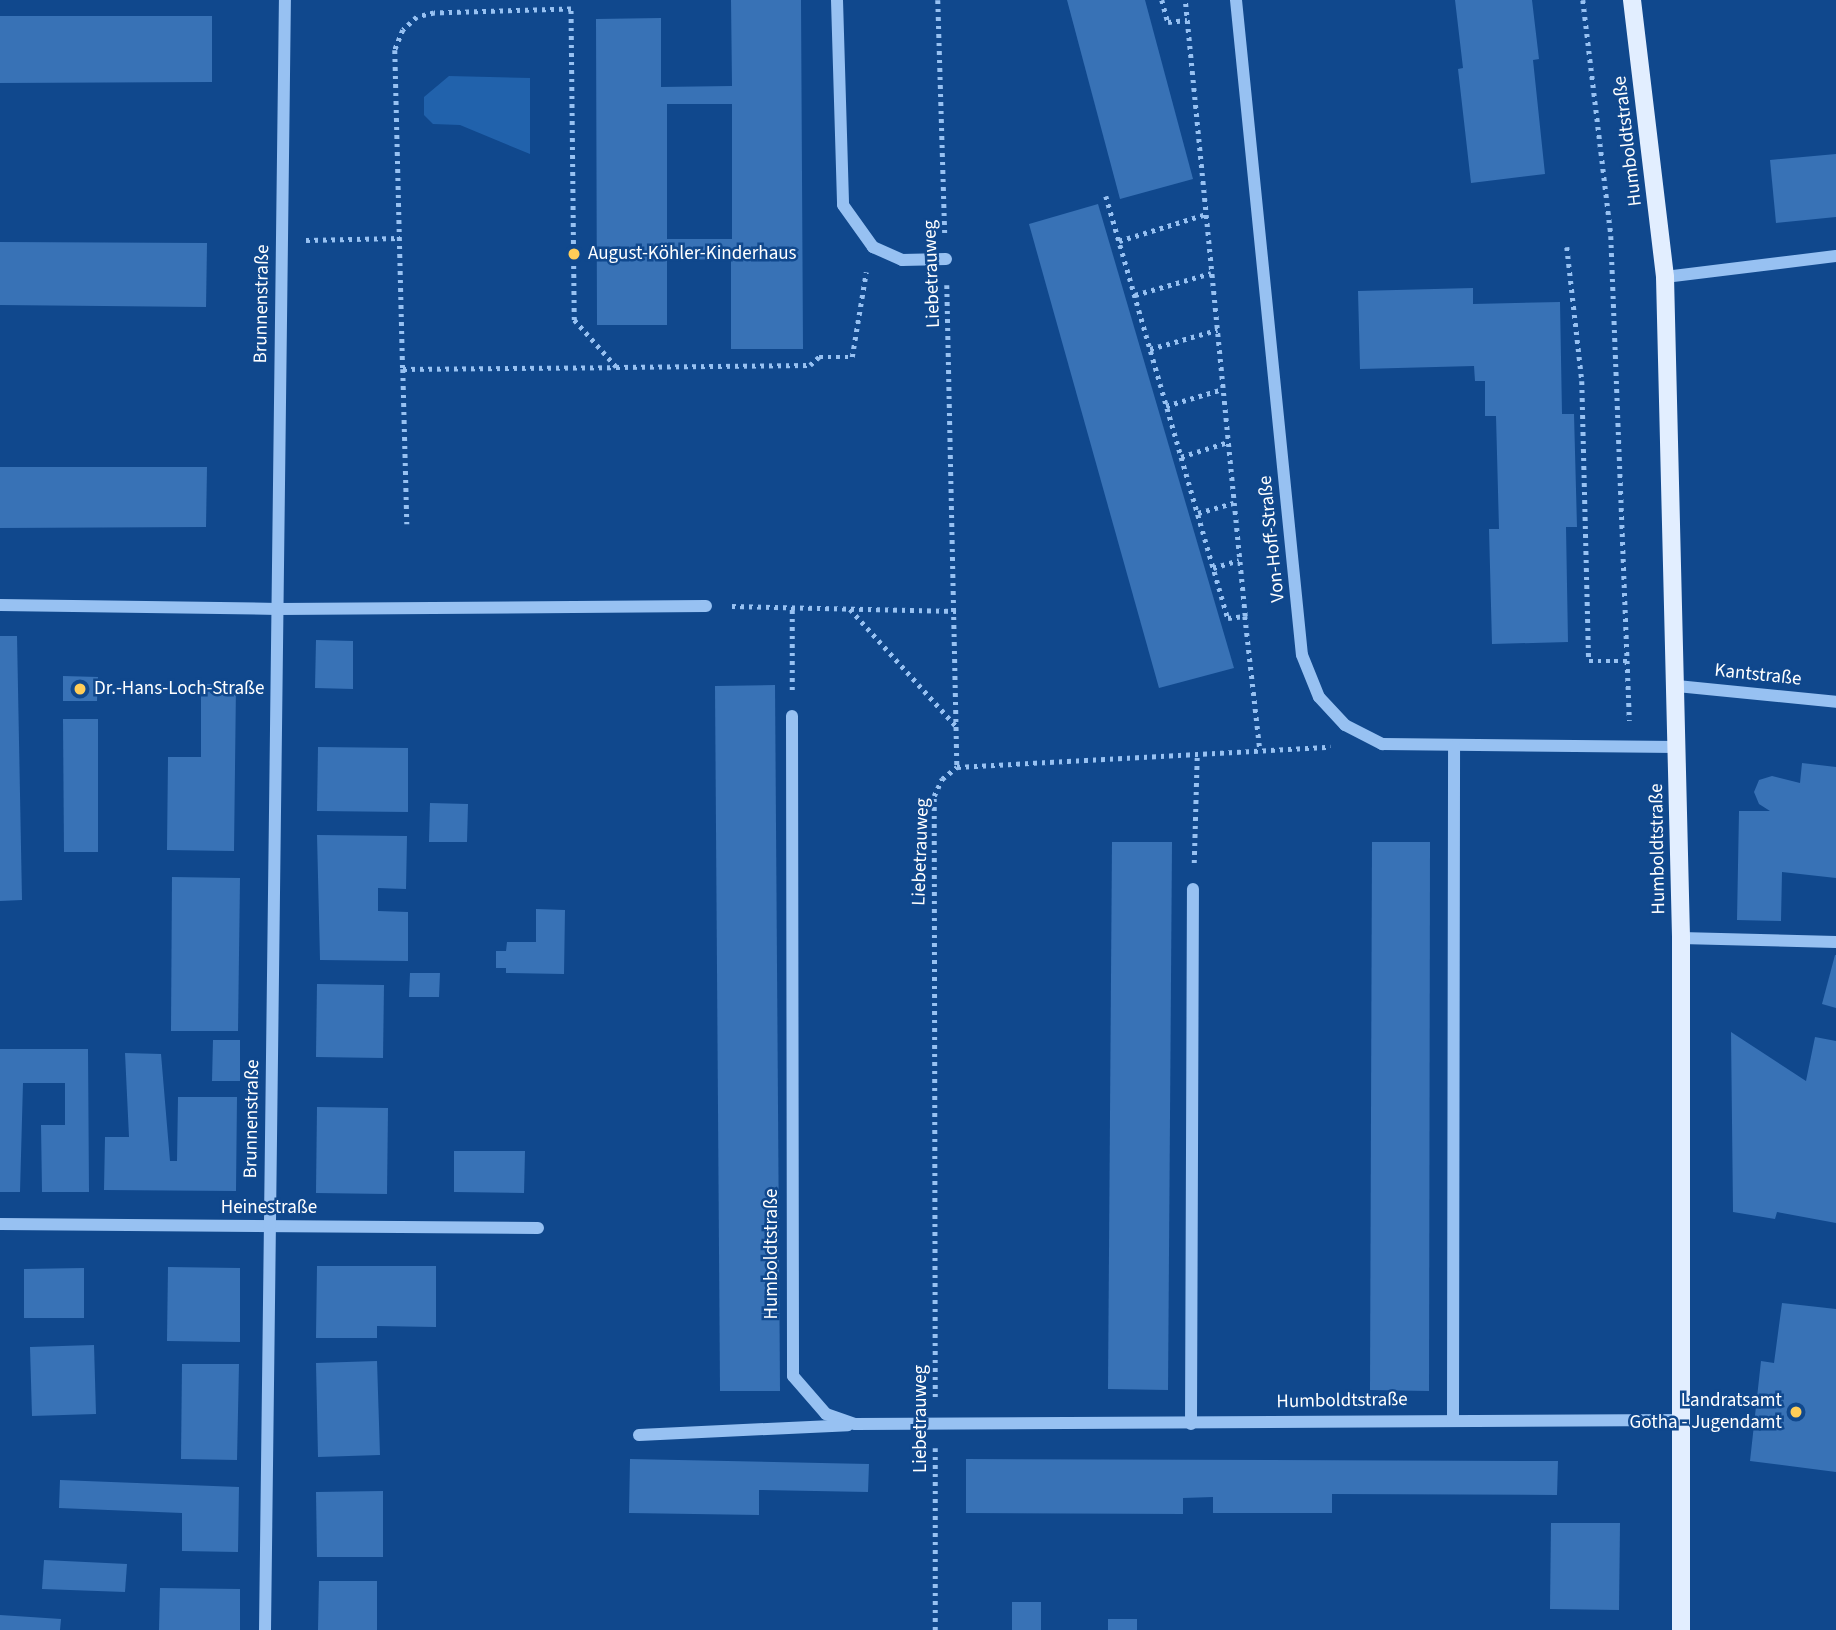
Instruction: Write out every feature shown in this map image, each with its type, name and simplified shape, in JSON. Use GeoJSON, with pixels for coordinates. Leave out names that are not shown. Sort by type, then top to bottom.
{"type":"FeatureCollection","features":[{"type":"Feature","properties":{"kind":"main road","name":"Humboldtstraße"},"geometry":{"type":"LineString","coordinates":[[1632,0],[1665,277],[1681,938],[1681,1630]]}},
{"type":"Feature","properties":{"kind":"street","name":"Brunnenstraße"},"geometry":{"type":"LineString","coordinates":[[265,1630],[285,0]]}},
{"type":"Feature","properties":{"kind":"street"},"geometry":{"type":"LineString","coordinates":[[837,0],[843,205],[871,244],[902,260],[946,259]]}},
{"type":"Feature","properties":{"kind":"street","name":"Von-Hoff-Straße"},"geometry":{"type":"LineString","coordinates":[[1236,0],[1302,655],[1309,679],[1332,712],[1345,725],[1382,744],[1677,747]]}},
{"type":"Feature","properties":{"kind":"street"},"geometry":{"type":"LineString","coordinates":[[1665,277],[1836,256]]}},
{"type":"Feature","properties":{"kind":"street"},"geometry":{"type":"LineString","coordinates":[[0,605],[278,609],[706,606]]}},
{"type":"Feature","properties":{"kind":"street","name":"Kantstraße"},"geometry":{"type":"LineString","coordinates":[[1677,686],[1836,702]]}},
{"type":"Feature","properties":{"kind":"street","name":"Humboldtstraße"},"geometry":{"type":"LineString","coordinates":[[792,716],[793,1376],[826,1413],[855,1424],[1679,1420]]}},
{"type":"Feature","properties":{"kind":"street"},"geometry":{"type":"LineString","coordinates":[[1453,1420],[1454,746]]}},
{"type":"Feature","properties":{"kind":"street"},"geometry":{"type":"LineString","coordinates":[[1191,1424],[1193,889]]}},
{"type":"Feature","properties":{"kind":"street"},"geometry":{"type":"LineString","coordinates":[[1681,938],[1836,942]]}},
{"type":"Feature","properties":{"kind":"street","name":"Heinestraße"},"geometry":{"type":"LineString","coordinates":[[0,1224],[538,1228]]}},
{"type":"Feature","properties":{"kind":"street"},"geometry":{"type":"LineString","coordinates":[[639,1435],[855,1424]]}},
{"type":"Feature","properties":{"kind":"path","name":"Liebetrauweg"},"geometry":{"type":"LineString","coordinates":[[934,1630],[934,796],[942,779],[957,766],[957,611],[938,0]]}},
{"type":"Feature","properties":{"kind":"path"},"geometry":{"type":"LineString","coordinates":[[1163,0],[1168,22],[1187,20]]}},
{"type":"Feature","properties":{"kind":"path"},"geometry":{"type":"LineString","coordinates":[[1185,0],[1260,750]]}},
{"type":"Feature","properties":{"kind":"path"},"geometry":{"type":"LineString","coordinates":[[1583,0],[1611,236],[1630,746]]}},
{"type":"Feature","properties":{"kind":"path"},"geometry":{"type":"LineString","coordinates":[[407,524],[396,50],[403,30],[417,17],[434,13],[570,9],[574,320],[617,367]]}},
{"type":"Feature","properties":{"kind":"path"},"geometry":{"type":"LineString","coordinates":[[1106,196],[1228,618],[1245,616]]}},
{"type":"Feature","properties":{"kind":"path"},"geometry":{"type":"LineString","coordinates":[[1119,241],[1206,214]]}},
{"type":"Feature","properties":{"kind":"path"},"geometry":{"type":"LineString","coordinates":[[282,240],[400,238]]}},
{"type":"Feature","properties":{"kind":"path"},"geometry":{"type":"LineString","coordinates":[[402,369],[810,365],[819,357],[852,357],[871,244]]}},
{"type":"Feature","properties":{"kind":"path"},"geometry":{"type":"LineString","coordinates":[[1567,247],[1582,381],[1589,660],[1628,661]]}},
{"type":"Feature","properties":{"kind":"path"},"geometry":{"type":"LineString","coordinates":[[1134,295],[1211,273]]}},
{"type":"Feature","properties":{"kind":"path"},"geometry":{"type":"LineString","coordinates":[[1150,349],[1217,330]]}},
{"type":"Feature","properties":{"kind":"path"},"geometry":{"type":"LineString","coordinates":[[1166,406],[1223,389]]}},
{"type":"Feature","properties":{"kind":"path"},"geometry":{"type":"LineString","coordinates":[[1181,457],[1228,442]]}},
{"type":"Feature","properties":{"kind":"path"},"geometry":{"type":"LineString","coordinates":[[1198,514],[1234,503]]}},
{"type":"Feature","properties":{"kind":"path"},"geometry":{"type":"LineString","coordinates":[[1213,568],[1240,560]]}},
{"type":"Feature","properties":{"kind":"path"},"geometry":{"type":"LineString","coordinates":[[706,606],[957,611]]}},
{"type":"Feature","properties":{"kind":"path"},"geometry":{"type":"LineString","coordinates":[[792,607],[792,716]]}},
{"type":"Feature","properties":{"kind":"path"},"geometry":{"type":"LineString","coordinates":[[849,608],[957,727]]}},
{"type":"Feature","properties":{"kind":"path"},"geometry":{"type":"LineString","coordinates":[[957,766],[1382,744]]}},
{"type":"Feature","properties":{"kind":"path"},"geometry":{"type":"LineString","coordinates":[[1193,889],[1198,753]]}},
{"type":"Feature","properties":{"kind":"shaded area"},"geometry":{"type":"Polygon","coordinates":[[[449,76],[530,78],[530,154],[460,125],[433,124],[424,115],[424,97],[449,76]]]}},
{"type":"Feature","properties":{"kind":"building"},"geometry":{"type":"Polygon","coordinates":[[[731,0],[801,0],[803,349],[731,349],[731,259],[667,260],[667,325],[597,325],[596,19],[661,18],[661,87],[732,86],[731,0]],[[667,104],[667,239],[732,239],[732,104],[667,104]]]}},
{"type":"Feature","properties":{"kind":"building"},"geometry":{"type":"Polygon","coordinates":[[[1067,0],[1145,0],[1193,179],[1120,199],[1067,0]]]}},
{"type":"Feature","properties":{"kind":"building"},"geometry":{"type":"Polygon","coordinates":[[[1455,0],[1532,0],[1539,59],[1533,60],[1545,174],[1471,183],[1458,69],[1463,68],[1455,0]]]}},
{"type":"Feature","properties":{"kind":"building"},"geometry":{"type":"Polygon","coordinates":[[[0,16],[212,16],[212,82],[0,83],[0,16]]]}},
{"type":"Feature","properties":{"kind":"building"},"geometry":{"type":"Polygon","coordinates":[[[1836,154],[1836,217],[1776,223],[1770,160],[1836,154]]]}},
{"type":"Feature","properties":{"kind":"building"},"geometry":{"type":"Polygon","coordinates":[[[1098,204],[1234,668],[1159,688],[1029,224],[1098,204]]]}},
{"type":"Feature","properties":{"kind":"building"},"geometry":{"type":"Polygon","coordinates":[[[0,242],[207,243],[206,307],[0,305],[0,242]]]}},
{"type":"Feature","properties":{"kind":"building"},"geometry":{"type":"Polygon","coordinates":[[[1473,288],[1473,304],[1560,302],[1562,414],[1574,414],[1577,527],[1566,527],[1568,642],[1492,644],[1489,529],[1499,529],[1496,416],[1485,416],[1485,381],[1475,381],[1474,366],[1360,369],[1358,291],[1473,288]]]}},
{"type":"Feature","properties":{"kind":"building"},"geometry":{"type":"Polygon","coordinates":[[[0,467],[207,467],[206,527],[0,528],[0,467]]]}},
{"type":"Feature","properties":{"kind":"building"},"geometry":{"type":"Polygon","coordinates":[[[0,636],[17,636],[22,900],[0,901],[0,636]]]}},
{"type":"Feature","properties":{"kind":"building"},"geometry":{"type":"Polygon","coordinates":[[[316,640],[353,641],[353,689],[315,688],[316,640]]]}},
{"type":"Feature","properties":{"kind":"building","name":"Dr.-Hans-Loch-Straße"},"geometry":{"type":"Polygon","coordinates":[[[63,676],[98,677],[97,701],[63,701],[63,676]]]}},
{"type":"Feature","properties":{"kind":"building"},"geometry":{"type":"Polygon","coordinates":[[[201,684],[236,685],[234,851],[167,850],[168,757],[201,757],[201,684]]]}},
{"type":"Feature","properties":{"kind":"building"},"geometry":{"type":"Polygon","coordinates":[[[775,685],[780,1391],[720,1391],[715,686],[775,685]]]}},
{"type":"Feature","properties":{"kind":"building"},"geometry":{"type":"Polygon","coordinates":[[[63,719],[98,719],[98,852],[64,852],[63,719]]]}},
{"type":"Feature","properties":{"kind":"building"},"geometry":{"type":"Polygon","coordinates":[[[318,747],[408,748],[408,812],[317,811],[318,747]]]}},
{"type":"Feature","properties":{"kind":"building"},"geometry":{"type":"Polygon","coordinates":[[[1802,763],[1836,767],[1836,878],[1782,872],[1781,921],[1737,920],[1739,811],[1770,811],[1759,804],[1754,792],[1759,780],[1772,776],[1800,783],[1802,763]]]}},
{"type":"Feature","properties":{"kind":"building"},"geometry":{"type":"Polygon","coordinates":[[[430,803],[468,804],[467,842],[429,842],[430,803]]]}},
{"type":"Feature","properties":{"kind":"building"},"geometry":{"type":"Polygon","coordinates":[[[317,835],[407,836],[406,889],[378,888],[378,911],[408,912],[408,961],[320,960],[317,835]]]}},
{"type":"Feature","properties":{"kind":"building"},"geometry":{"type":"Polygon","coordinates":[[[1112,842],[1172,842],[1168,1390],[1108,1389],[1112,842]]]}},
{"type":"Feature","properties":{"kind":"building"},"geometry":{"type":"Polygon","coordinates":[[[1372,842],[1430,842],[1429,1391],[1370,1390],[1372,842]]]}},
{"type":"Feature","properties":{"kind":"building"},"geometry":{"type":"Polygon","coordinates":[[[172,877],[240,878],[238,1031],[171,1031],[172,877]]]}},
{"type":"Feature","properties":{"kind":"building"},"geometry":{"type":"Polygon","coordinates":[[[536,909],[565,910],[564,974],[506,973],[506,968],[496,968],[496,951],[506,951],[507,942],[536,942],[536,909]]]}},
{"type":"Feature","properties":{"kind":"building"},"geometry":{"type":"Polygon","coordinates":[[[1836,955],[1836,1008],[1822,1004],[1836,955]]]}},
{"type":"Feature","properties":{"kind":"building"},"geometry":{"type":"Polygon","coordinates":[[[410,973],[440,973],[439,997],[409,997],[410,973]]]}},
{"type":"Feature","properties":{"kind":"building"},"geometry":{"type":"Polygon","coordinates":[[[317,984],[384,985],[383,1058],[316,1057],[317,984]]]}},
{"type":"Feature","properties":{"kind":"building"},"geometry":{"type":"Polygon","coordinates":[[[1731,1032],[1806,1081],[1815,1037],[1836,1041],[1836,1223],[1777,1212],[1775,1219],[1733,1212],[1731,1032]]]}},
{"type":"Feature","properties":{"kind":"building"},"geometry":{"type":"Polygon","coordinates":[[[213,1040],[240,1040],[240,1081],[212,1081],[213,1040]]]}},
{"type":"Feature","properties":{"kind":"building"},"geometry":{"type":"Polygon","coordinates":[[[0,1049],[88,1049],[89,1192],[42,1192],[41,1125],[65,1125],[65,1083],[23,1083],[20,1192],[0,1192],[0,1049]]]}},
{"type":"Feature","properties":{"kind":"building"},"geometry":{"type":"Polygon","coordinates":[[[125,1053],[161,1054],[170,1161],[177,1161],[178,1097],[237,1097],[236,1191],[104,1190],[105,1137],[129,1137],[125,1053]]]}},
{"type":"Feature","properties":{"kind":"building"},"geometry":{"type":"Polygon","coordinates":[[[317,1107],[388,1108],[387,1194],[316,1193],[317,1107]]]}},
{"type":"Feature","properties":{"kind":"building"},"geometry":{"type":"Polygon","coordinates":[[[454,1151],[525,1151],[524,1193],[454,1192],[454,1151]]]}},
{"type":"Feature","properties":{"kind":"building"},"geometry":{"type":"Polygon","coordinates":[[[317,1266],[436,1266],[436,1327],[377,1326],[377,1338],[316,1338],[317,1266]]]}},
{"type":"Feature","properties":{"kind":"building"},"geometry":{"type":"Polygon","coordinates":[[[168,1267],[240,1268],[240,1342],[167,1341],[168,1267]]]}},
{"type":"Feature","properties":{"kind":"building"},"geometry":{"type":"Polygon","coordinates":[[[84,1268],[84,1318],[24,1318],[24,1269],[84,1268]]]}},
{"type":"Feature","properties":{"kind":"building","name":"Landratsamt Gotha - Jugendamt"},"geometry":{"type":"Polygon","coordinates":[[[1782,1303],[1836,1309],[1836,1472],[1750,1461],[1761,1361],[1774,1363],[1782,1303]]]}},
{"type":"Feature","properties":{"kind":"building"},"geometry":{"type":"Polygon","coordinates":[[[94,1345],[96,1414],[32,1416],[30,1347],[94,1345]]]}},
{"type":"Feature","properties":{"kind":"building"},"geometry":{"type":"Polygon","coordinates":[[[377,1361],[380,1455],[318,1457],[316,1363],[377,1361]]]}},
{"type":"Feature","properties":{"kind":"building"},"geometry":{"type":"Polygon","coordinates":[[[182,1364],[239,1364],[237,1460],[181,1459],[182,1364]]]}},
{"type":"Feature","properties":{"kind":"building"},"geometry":{"type":"Polygon","coordinates":[[[630,1459],[869,1464],[868,1492],[759,1490],[759,1515],[629,1513],[630,1459]]]}},
{"type":"Feature","properties":{"kind":"building"},"geometry":{"type":"Polygon","coordinates":[[[966,1459],[1558,1461],[1557,1495],[1332,1494],[1332,1513],[1213,1513],[1213,1497],[1183,1498],[1183,1514],[966,1513],[966,1459]]]}},
{"type":"Feature","properties":{"kind":"building"},"geometry":{"type":"Polygon","coordinates":[[[60,1480],[239,1487],[238,1552],[182,1551],[182,1513],[59,1508],[60,1480]]]}},
{"type":"Feature","properties":{"kind":"building"},"geometry":{"type":"Polygon","coordinates":[[[383,1491],[383,1557],[317,1557],[316,1492],[383,1491]]]}},
{"type":"Feature","properties":{"kind":"building"},"geometry":{"type":"Polygon","coordinates":[[[1551,1523],[1620,1523],[1619,1610],[1550,1609],[1551,1523]]]}},
{"type":"Feature","properties":{"kind":"building"},"geometry":{"type":"Polygon","coordinates":[[[44,1560],[127,1564],[125,1592],[42,1589],[44,1560]]]}},
{"type":"Feature","properties":{"kind":"building"},"geometry":{"type":"Polygon","coordinates":[[[319,1581],[377,1581],[377,1630],[318,1630],[319,1581]]]}},
{"type":"Feature","properties":{"kind":"building"},"geometry":{"type":"Polygon","coordinates":[[[160,1588],[240,1589],[240,1630],[159,1630],[160,1588]]]}},
{"type":"Feature","properties":{"kind":"building"},"geometry":{"type":"Polygon","coordinates":[[[1012,1602],[1041,1602],[1041,1630],[1012,1630],[1012,1602]]]}},
{"type":"Feature","properties":{"kind":"building"},"geometry":{"type":"Polygon","coordinates":[[[0,1615],[61,1619],[60,1630],[0,1630],[0,1615]]]}},
{"type":"Feature","properties":{"kind":"building"},"geometry":{"type":"Polygon","coordinates":[[[1108,1619],[1137,1619],[1137,1630],[1108,1630],[1108,1619]]]}},
{"type":"Feature","properties":{"kind":"place","name":"August-Köhler-Kinderhaus"},"geometry":{"type":"Point","coordinates":[574,254]}},
{"type":"Feature","properties":{"kind":"place","name":"Dr.-Hans-Loch-Straße"},"geometry":{"type":"Point","coordinates":[80,689]}},
{"type":"Feature","properties":{"kind":"place","name":"Landratsamt Gotha - Jugendamt"},"geometry":{"type":"Point","coordinates":[1796,1412]}}]}
